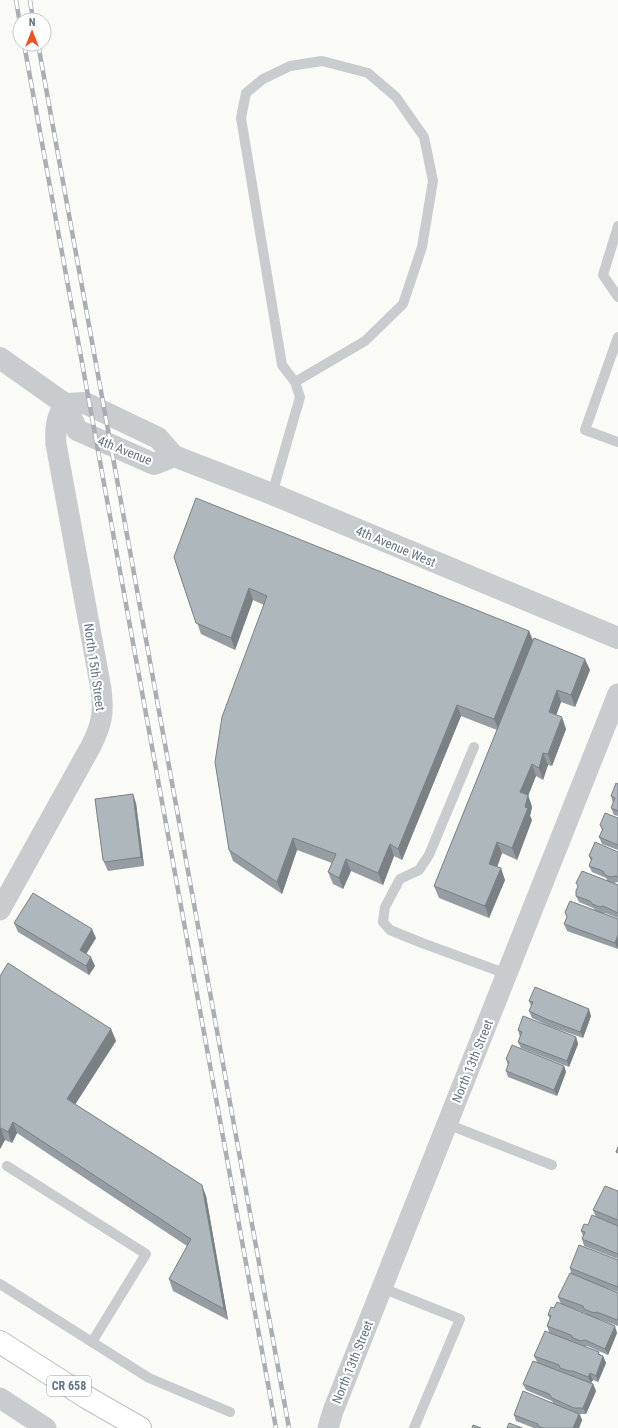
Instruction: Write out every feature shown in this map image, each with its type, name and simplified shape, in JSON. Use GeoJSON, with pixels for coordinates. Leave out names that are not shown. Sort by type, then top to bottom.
{"type":"FeatureCollection","features":[{"type":"Feature","properties":{"kind":"main road","name":"CR 658"},"geometry":{"type":"LineString","coordinates":[[0,1342],[92,1401],[140,1428]]}},
{"type":"Feature","properties":{"kind":"street"},"geometry":{"type":"LineString","coordinates":[[0,358],[65,404]]}},
{"type":"Feature","properties":{"kind":"street","name":"4th Avenue"},"geometry":{"type":"LineString","coordinates":[[65,404],[85,403],[158,438],[174,456]]}},
{"type":"Feature","properties":{"kind":"street","name":"North 15th Street"},"geometry":{"type":"LineString","coordinates":[[0,910],[91,746],[102,718],[103,704],[101,689],[56,444],[56,421],[65,404]]}},
{"type":"Feature","properties":{"kind":"street","name":"4th Avenue West"},"geometry":{"type":"LineString","coordinates":[[174,456],[272,494],[618,638]]}},
{"type":"Feature","properties":{"kind":"street","name":"North 13th Street"},"geometry":{"type":"LineString","coordinates":[[328,1428],[333,1411],[618,694]]}},
{"type":"Feature","properties":{"kind":"street"},"geometry":{"type":"LineString","coordinates":[[0,1398],[41,1427]]}},
{"type":"Feature","properties":{"kind":"lane"},"geometry":{"type":"LineString","coordinates":[[272,494],[300,397],[296,382],[282,365],[241,118],[246,94],[263,79],[290,66],[322,61],[368,72],[396,97],[424,137],[433,181],[422,247],[403,304],[365,341],[296,382]]}},
{"type":"Feature","properties":{"kind":"lane"},"geometry":{"type":"LineString","coordinates":[[618,226],[603,275],[618,297]]}},
{"type":"Feature","properties":{"kind":"lane"},"geometry":{"type":"LineString","coordinates":[[618,337],[585,430],[618,442]]}},
{"type":"Feature","properties":{"kind":"lane"},"geometry":{"type":"LineString","coordinates":[[474,747],[429,855],[419,870],[400,879],[385,907],[383,922],[390,930],[422,944],[507,974]]}},
{"type":"Feature","properties":{"kind":"lane"},"geometry":{"type":"LineString","coordinates":[[447,1124],[552,1165]]}},
{"type":"Feature","properties":{"kind":"lane"},"geometry":{"type":"LineString","coordinates":[[7,1166],[146,1254],[92,1342]]}},
{"type":"Feature","properties":{"kind":"lane"},"geometry":{"type":"LineString","coordinates":[[0,1284],[149,1378],[230,1412]]}},
{"type":"Feature","properties":{"kind":"lane"},"geometry":{"type":"LineString","coordinates":[[382,1288],[460,1319],[414,1428]]}},
{"type":"Feature","properties":{"kind":"building"},"geometry":{"type":"Polygon","coordinates":[[[196,498],[529,631],[494,719],[457,705],[398,849],[390,844],[378,873],[346,859],[339,878],[328,872],[336,854],[293,838],[277,882],[229,850],[215,762],[222,717],[267,596],[249,588],[231,638],[196,623],[174,557],[196,498]]]}},
{"type":"Feature","properties":{"kind":"building"},"geometry":{"type":"Polygon","coordinates":[[[534,638],[585,659],[571,695],[557,690],[549,712],[562,717],[548,754],[543,753],[539,768],[532,764],[520,792],[528,795],[525,807],[528,808],[512,848],[497,842],[489,864],[501,868],[485,906],[434,886],[534,638]]]}},
{"type":"Feature","properties":{"kind":"building"},"geometry":{"type":"Polygon","coordinates":[[[616,783],[618,784],[618,811],[611,808],[615,798],[611,796],[616,783]]]}},
{"type":"Feature","properties":{"kind":"building"},"geometry":{"type":"Polygon","coordinates":[[[133,794],[141,857],[105,862],[103,860],[95,799],[133,794]]]}},
{"type":"Feature","properties":{"kind":"building"},"geometry":{"type":"Polygon","coordinates":[[[605,813],[618,818],[618,845],[599,837],[603,829],[600,825],[605,813]]]}},
{"type":"Feature","properties":{"kind":"building"},"geometry":{"type":"Polygon","coordinates":[[[595,842],[618,852],[618,877],[605,875],[603,871],[589,866],[592,858],[589,856],[595,842]]]}},
{"type":"Feature","properties":{"kind":"building"},"geometry":{"type":"Polygon","coordinates":[[[582,871],[618,885],[618,913],[603,906],[600,907],[592,904],[590,901],[576,896],[578,886],[576,883],[582,871]]]}},
{"type":"Feature","properties":{"kind":"building"},"geometry":{"type":"Polygon","coordinates":[[[33,893],[92,929],[80,950],[91,957],[86,966],[14,923],[33,893]]]}},
{"type":"Feature","properties":{"kind":"building"},"geometry":{"type":"Polygon","coordinates":[[[570,901],[618,919],[618,935],[615,943],[564,924],[567,917],[565,912],[570,901]]]}},
{"type":"Feature","properties":{"kind":"building"},"geometry":{"type":"Polygon","coordinates":[[[8,963],[111,1029],[67,1099],[202,1185],[224,1309],[169,1279],[191,1239],[13,1122],[8,1132],[1,1128],[0,1129],[0,976],[8,963]]]}},
{"type":"Feature","properties":{"kind":"building"},"geometry":{"type":"Polygon","coordinates":[[[535,987],[589,1009],[580,1032],[529,1011],[533,1002],[529,1001],[535,987]]]}},
{"type":"Feature","properties":{"kind":"building"},"geometry":{"type":"Polygon","coordinates":[[[523,1016],[576,1037],[567,1061],[518,1042],[522,1032],[518,1030],[523,1016]]]}},
{"type":"Feature","properties":{"kind":"building"},"geometry":{"type":"Polygon","coordinates":[[[512,1045],[564,1066],[554,1090],[506,1071],[509,1062],[506,1059],[512,1045]]]}},
{"type":"Feature","properties":{"kind":"building"},"geometry":{"type":"Polygon","coordinates":[[[605,1186],[618,1191],[618,1220],[593,1210],[605,1186]]]}},
{"type":"Feature","properties":{"kind":"building"},"geometry":{"type":"Polygon","coordinates":[[[592,1215],[618,1226],[618,1254],[582,1239],[585,1232],[581,1231],[584,1224],[588,1225],[592,1215]]]}},
{"type":"Feature","properties":{"kind":"building"},"geometry":{"type":"Polygon","coordinates":[[[579,1245],[618,1260],[618,1287],[570,1268],[579,1245]]]}},
{"type":"Feature","properties":{"kind":"building"},"geometry":{"type":"Polygon","coordinates":[[[570,1273],[618,1293],[617,1320],[597,1312],[594,1313],[584,1309],[583,1306],[558,1297],[570,1273]]]}},
{"type":"Feature","properties":{"kind":"building"},"geometry":{"type":"Polygon","coordinates":[[[557,1302],[615,1326],[605,1349],[585,1340],[581,1341],[573,1338],[571,1335],[547,1326],[551,1316],[548,1315],[551,1307],[554,1308],[557,1302]]]}},
{"type":"Feature","properties":{"kind":"building"},"geometry":{"type":"Polygon","coordinates":[[[545,1331],[599,1352],[598,1354],[603,1356],[596,1376],[590,1373],[588,1377],[573,1371],[569,1371],[560,1368],[559,1365],[534,1356],[545,1331]]]}},
{"type":"Feature","properties":{"kind":"building"},"geometry":{"type":"Polygon","coordinates":[[[533,1361],[593,1384],[583,1408],[574,1408],[552,1398],[549,1394],[523,1384],[533,1361]]]}},
{"type":"Feature","properties":{"kind":"building"},"geometry":{"type":"Polygon","coordinates":[[[523,1391],[579,1414],[573,1428],[543,1428],[538,1426],[538,1424],[514,1415],[523,1391]]]}},
{"type":"Feature","properties":{"kind":"building"},"geometry":{"type":"Polygon","coordinates":[[[509,1423],[522,1428],[507,1428],[509,1423]]]}},
{"type":"Feature","properties":{"kind":"building"},"geometry":{"type":"Polygon","coordinates":[[[473,1425],[481,1428],[472,1428],[473,1425]]]}},
{"type":"Feature","properties":{"kind":"railway"},"geometry":{"type":"LineString","coordinates":[[16,0],[18,12]]}},
{"type":"Feature","properties":{"kind":"railway"},"geometry":{"type":"LineString","coordinates":[[30,0],[32,12]]}},
{"type":"Feature","properties":{"kind":"railway"},"geometry":{"type":"LineString","coordinates":[[25,52],[276,1428]]}},
{"type":"Feature","properties":{"kind":"railway"},"geometry":{"type":"LineString","coordinates":[[39,52],[289,1428]]}}]}
